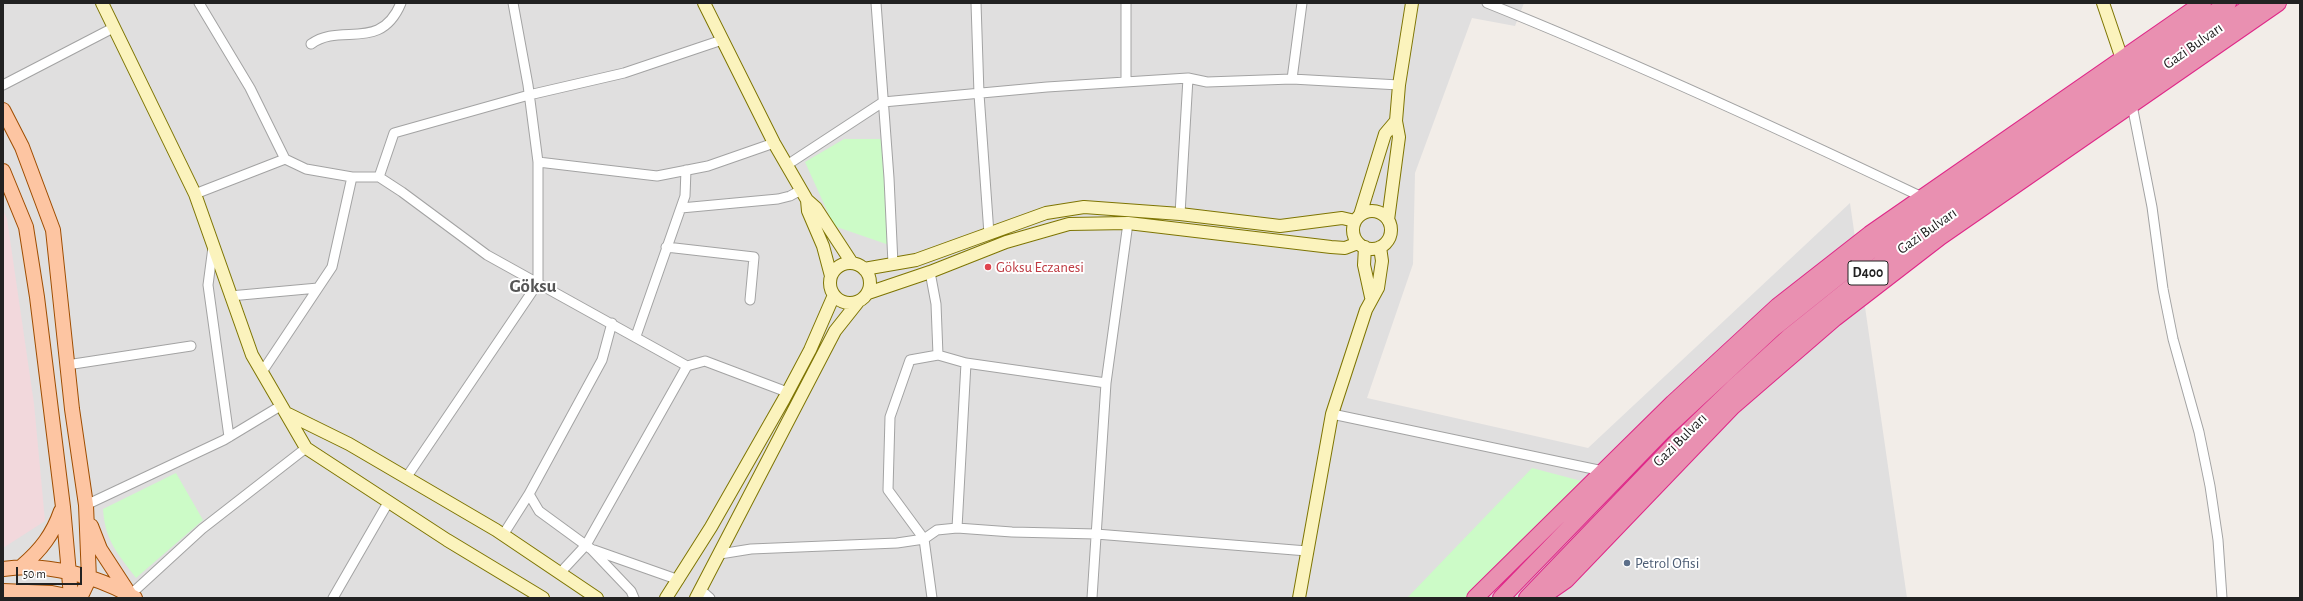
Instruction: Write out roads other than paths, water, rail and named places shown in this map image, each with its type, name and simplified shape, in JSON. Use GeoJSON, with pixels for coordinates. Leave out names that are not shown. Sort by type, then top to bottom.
{"type":"FeatureCollection","features":[{"type":"Feature","properties":{"kind":"highway"},"geometry":{"type":"LineString","coordinates":[[1475,598],[1603,471],[1740,339],[1773,311],[1870,234],[2203,3]]}},
{"type":"Feature","properties":{"kind":"highway","name":"Gazi Bulvarı"},"geometry":{"type":"LineString","coordinates":[[1501,598],[1662,432],[1774,328],[1869,252],[2228,3]]}},
{"type":"Feature","properties":{"kind":"highway","name":"Gazi Bulvarı"},"geometry":{"type":"LineString","coordinates":[[1527,598],[1678,441],[1790,336],[1881,263],[2128,99],[2255,3]]}},
{"type":"Feature","properties":{"kind":"highway"},"geometry":{"type":"LineString","coordinates":[[1540,598],[1566,580],[1732,406],[1835,318],[1940,237],[2128,99],[2278,3]]}},
{"type":"Feature","properties":{"kind":"main road"},"geometry":{"type":"LineString","coordinates":[[3,110],[22,147],[53,230],[67,365],[86,511],[89,579],[76,597]]}},
{"type":"Feature","properties":{"kind":"main road"},"geometry":{"type":"LineString","coordinates":[[3,171],[26,227],[37,297],[63,507],[69,573],[76,597]]}},
{"type":"Feature","properties":{"kind":"main road"},"geometry":{"type":"LineString","coordinates":[[22,566],[44,546],[55,529],[63,507]]}},
{"type":"Feature","properties":{"kind":"main road"},"geometry":{"type":"LineString","coordinates":[[86,511],[100,549],[132,596]]}},
{"type":"Feature","properties":{"kind":"main road"},"geometry":{"type":"LineString","coordinates":[[3,569],[22,566],[69,573],[89,579],[132,596]]}},
{"type":"Feature","properties":{"kind":"main road"},"geometry":{"type":"LineString","coordinates":[[3,591],[52,593],[76,597]]}},
{"type":"Feature","properties":{"kind":"street"},"geometry":{"type":"LineString","coordinates":[[102,3],[195,194],[252,355],[306,448],[389,501],[446,540],[543,598]]}},
{"type":"Feature","properties":{"kind":"street"},"geometry":{"type":"LineString","coordinates":[[199,3],[250,88],[285,159],[306,169],[352,177],[379,178],[402,192],[487,255],[636,336],[687,366]]}},
{"type":"Feature","properties":{"kind":"street"},"geometry":{"type":"LineString","coordinates":[[311,44],[318,39],[371,34],[392,20],[401,3]]}},
{"type":"Feature","properties":{"kind":"street"},"geometry":{"type":"LineString","coordinates":[[406,478],[538,283],[538,162],[529,95],[513,3]]}},
{"type":"Feature","properties":{"kind":"street"},"geometry":{"type":"LineString","coordinates":[[704,3],[774,143],[804,195],[816,208],[852,263],[864,269],[870,280],[868,293]]}},
{"type":"Feature","properties":{"kind":"street"},"geometry":{"type":"LineString","coordinates":[[876,3],[893,264]]}},
{"type":"Feature","properties":{"kind":"street"},"geometry":{"type":"LineString","coordinates":[[976,3],[979,94],[989,234]]}},
{"type":"Feature","properties":{"kind":"street"},"geometry":{"type":"LineString","coordinates":[[1126,3],[1126,82]]}},
{"type":"Feature","properties":{"kind":"street"},"geometry":{"type":"LineString","coordinates":[[1292,79],[1302,3]]}},
{"type":"Feature","properties":{"kind":"street"},"geometry":{"type":"LineString","coordinates":[[1298,598],[1332,414],[1371,297],[1378,288],[1382,261],[1380,247],[1390,235],[1388,220],[1399,137],[1396,121],[1399,85],[1412,3]]}},
{"type":"Feature","properties":{"kind":"street"},"geometry":{"type":"LineString","coordinates":[[1487,3],[1581,42],[1830,153],[1922,197]]}},
{"type":"Feature","properties":{"kind":"street"},"geometry":{"type":"LineString","coordinates":[[2103,3],[2122,59]]}},
{"type":"Feature","properties":{"kind":"street"},"geometry":{"type":"LineString","coordinates":[[3,85],[113,28]]}},
{"type":"Feature","properties":{"kind":"street"},"geometry":{"type":"LineString","coordinates":[[379,178],[394,133],[529,95],[624,73],[722,40]]}},
{"type":"Feature","properties":{"kind":"street"},"geometry":{"type":"LineString","coordinates":[[787,166],[883,102],[1188,78],[1207,82],[1292,79],[1399,85]]}},
{"type":"Feature","properties":{"kind":"street"},"geometry":{"type":"LineString","coordinates":[[1180,214],[1188,78]]}},
{"type":"Feature","properties":{"kind":"street"},"geometry":{"type":"LineString","coordinates":[[2128,99],[2152,207],[2163,289],[2172,332],[2199,432],[2210,486],[2218,540],[2222,598]]}},
{"type":"Feature","properties":{"kind":"street"},"geometry":{"type":"LineString","coordinates":[[1371,297],[1361,245],[1354,236],[1358,218],[1385,134],[1396,121]]}},
{"type":"Feature","properties":{"kind":"street"},"geometry":{"type":"LineString","coordinates":[[538,162],[657,176],[708,166],[774,143]]}},
{"type":"Feature","properties":{"kind":"street"},"geometry":{"type":"LineString","coordinates":[[195,194],[285,159]]}},
{"type":"Feature","properties":{"kind":"street"},"geometry":{"type":"LineString","coordinates":[[636,336],[685,196],[686,170]]}},
{"type":"Feature","properties":{"kind":"street"},"geometry":{"type":"LineString","coordinates":[[262,372],[332,267],[352,177]]}},
{"type":"Feature","properties":{"kind":"street"},"geometry":{"type":"LineString","coordinates":[[681,208],[778,199],[804,195]]}},
{"type":"Feature","properties":{"kind":"street"},"geometry":{"type":"LineString","coordinates":[[804,195],[808,211],[823,246],[831,276],[830,283],[834,295],[845,303],[858,302]]}},
{"type":"Feature","properties":{"kind":"street"},"geometry":{"type":"LineString","coordinates":[[864,269],[916,260],[1046,213],[1084,207],[1180,214],[1280,226],[1342,218],[1358,218],[1368,212],[1375,212],[1388,220]]}},
{"type":"Feature","properties":{"kind":"street"},"geometry":{"type":"LineString","coordinates":[[702,595],[720,554],[835,331],[858,302],[868,293],[930,272],[1006,242],[1069,224],[1128,223],[1331,247],[1345,248],[1361,245],[1380,247]]}},
{"type":"Feature","properties":{"kind":"street"},"geometry":{"type":"LineString","coordinates":[[1092,598],[1106,383],[1128,223]]}},
{"type":"Feature","properties":{"kind":"street"},"geometry":{"type":"LineString","coordinates":[[213,247],[208,285],[229,437]]}},
{"type":"Feature","properties":{"kind":"street"},"geometry":{"type":"LineString","coordinates":[[666,247],[754,257],[750,300]]}},
{"type":"Feature","properties":{"kind":"street"},"geometry":{"type":"LineString","coordinates":[[831,276],[840,266],[852,263]]}},
{"type":"Feature","properties":{"kind":"street"},"geometry":{"type":"LineString","coordinates":[[930,272],[936,304],[938,355]]}},
{"type":"Feature","properties":{"kind":"street"},"geometry":{"type":"LineString","coordinates":[[230,296],[318,288]]}},
{"type":"Feature","properties":{"kind":"street"},"geometry":{"type":"LineString","coordinates":[[666,598],[679,580],[787,392],[810,350],[834,295]]}},
{"type":"Feature","properties":{"kind":"street"},"geometry":{"type":"LineString","coordinates":[[503,535],[529,494],[602,360],[612,323]]}},
{"type":"Feature","properties":{"kind":"street"},"geometry":{"type":"LineString","coordinates":[[67,365],[191,346]]}},
{"type":"Feature","properties":{"kind":"street"},"geometry":{"type":"LineString","coordinates":[[932,598],[924,538],[888,490],[890,417],[910,360],[938,355],[966,363],[1106,383]]}},
{"type":"Feature","properties":{"kind":"street"},"geometry":{"type":"LineString","coordinates":[[560,573],[588,547],[687,366],[705,361],[787,392]]}},
{"type":"Feature","properties":{"kind":"street"},"geometry":{"type":"LineString","coordinates":[[957,528],[966,363]]}},
{"type":"Feature","properties":{"kind":"street"},"geometry":{"type":"LineString","coordinates":[[86,511],[229,437],[285,410]]}},
{"type":"Feature","properties":{"kind":"street"},"geometry":{"type":"LineString","coordinates":[[285,410],[349,444],[503,535],[598,598]]}},
{"type":"Feature","properties":{"kind":"street"},"geometry":{"type":"LineString","coordinates":[[1332,414],[1603,471]]}},
{"type":"Feature","properties":{"kind":"street"},"geometry":{"type":"LineString","coordinates":[[132,596],[202,529],[306,448]]}},
{"type":"Feature","properties":{"kind":"street"},"geometry":{"type":"LineString","coordinates":[[529,494],[539,511],[588,547],[631,591],[634,598]]}},
{"type":"Feature","properties":{"kind":"street"},"geometry":{"type":"LineString","coordinates":[[333,598],[389,501]]}},
{"type":"Feature","properties":{"kind":"street"},"geometry":{"type":"LineString","coordinates":[[720,554],[751,549],[897,543],[924,538],[937,530],[957,528],[1012,532],[1096,534],[1307,551]]}},
{"type":"Feature","properties":{"kind":"street"},"geometry":{"type":"LineString","coordinates":[[588,547],[679,580]]}},
{"type":"Feature","properties":{"kind":"place","name":"Göksu Eczanesi"},"geometry":{"type":"Point","coordinates":[988,267]}},
{"type":"Feature","properties":{"kind":"place","name":"Petrol Ofisi"},"geometry":{"type":"Point","coordinates":[1627,563]}},
{"type":"Feature","properties":{"kind":"district","name":"Göksu"},"geometry":{"type":"Point","coordinates":[533,286]}}]}
